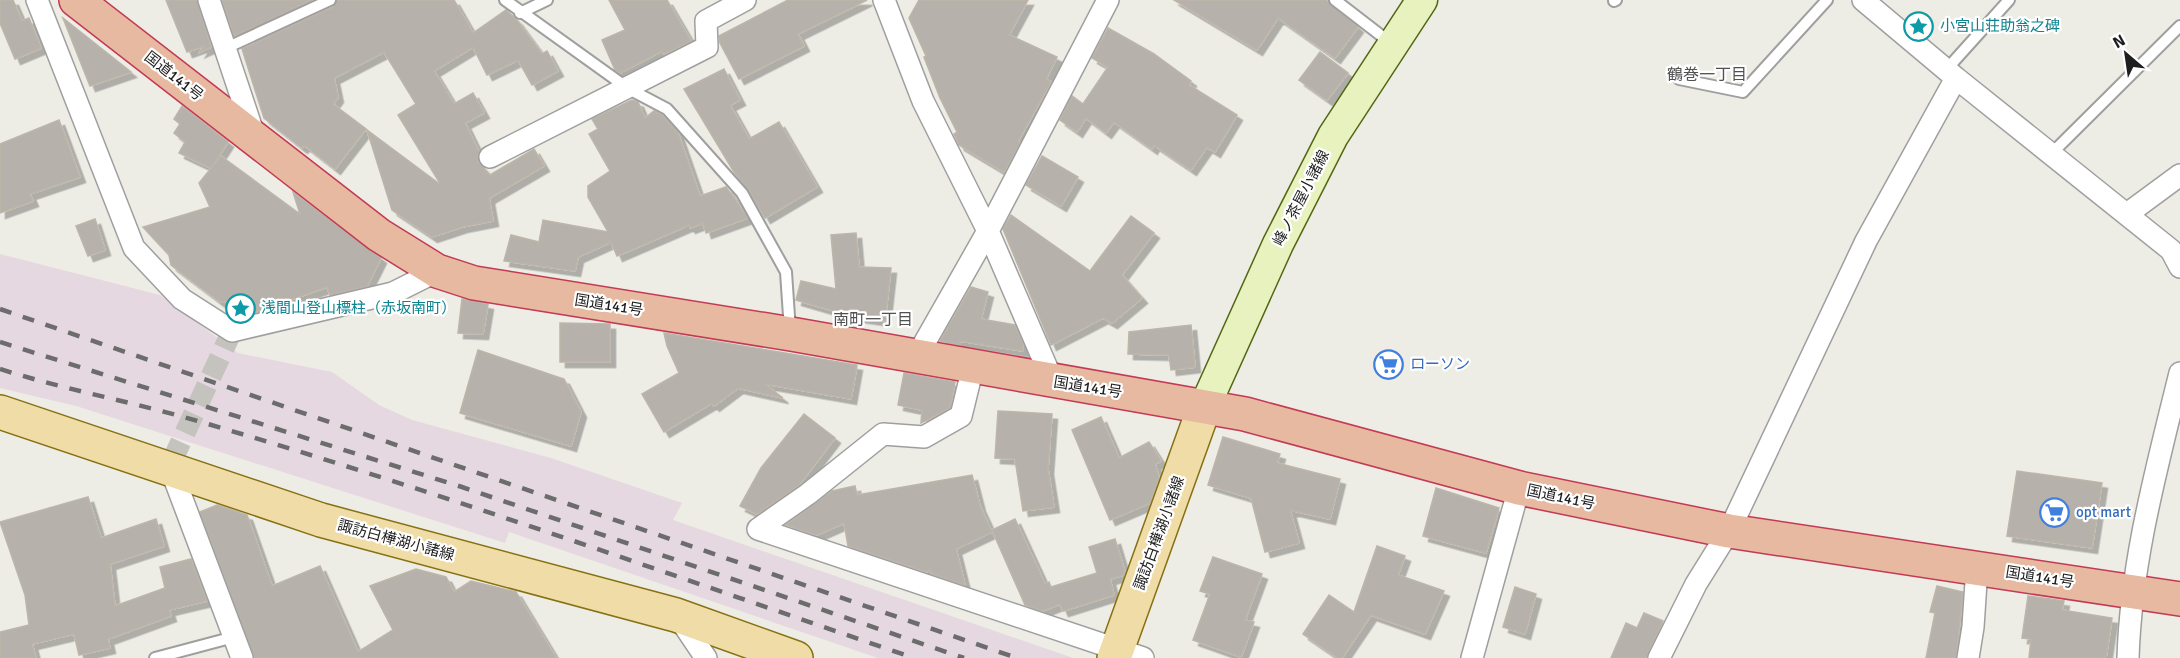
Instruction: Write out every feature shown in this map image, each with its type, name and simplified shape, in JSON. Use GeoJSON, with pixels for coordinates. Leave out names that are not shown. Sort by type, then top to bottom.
{"type":"FeatureCollection","features":[{"type":"Feature","properties":{"kind":"highway","name":"国道141号"},"geometry":{"type":"LineString","coordinates":[[76,0],[379,235],[437,271],[474,283],[791,334],[1053,382],[1168,399],[1204,408],[1245,414],[1519,488],[1729,531],[2180,599]]}},
{"type":"Feature","properties":{"kind":"main road","name":"峰ノ茶屋小諸線"},"geometry":{"type":"LineString","coordinates":[[1204,408],[1278,244],[1333,136],[1422,0]]}},
{"type":"Feature","properties":{"kind":"main road","name":"諏訪白樺湖小諸線"},"geometry":{"type":"LineString","coordinates":[[1122,655],[1204,408]]}},
{"type":"Feature","properties":{"kind":"main road","name":"諏訪白樺湖小諸線"},"geometry":{"type":"LineString","coordinates":[[0,412],[171,464],[321,520],[676,615],[796,658]]}},
{"type":"Feature","properties":{"kind":"street"},"geometry":{"type":"LineString","coordinates":[[38,0],[134,248],[182,300],[232,331],[393,293],[437,271]]}},
{"type":"Feature","properties":{"kind":"street"},"geometry":{"type":"LineString","coordinates":[[209,0],[255,139]]}},
{"type":"Feature","properties":{"kind":"street"},"geometry":{"type":"LineString","coordinates":[[490,157],[629,89],[707,47],[706,21],[745,0]]}},
{"type":"Feature","properties":{"kind":"street"},"geometry":{"type":"LineString","coordinates":[[884,0],[923,101],[988,231],[1053,382]]}},
{"type":"Feature","properties":{"kind":"street"},"geometry":{"type":"LineString","coordinates":[[916,356],[988,231],[1108,0]]}},
{"type":"Feature","properties":{"kind":"street"},"geometry":{"type":"LineString","coordinates":[[1863,0],[1951,74],[2177,254]]}},
{"type":"Feature","properties":{"kind":"street"},"geometry":{"type":"LineString","coordinates":[[1659,658],[1696,584],[1729,531],[1866,241],[1951,74]]}},
{"type":"Feature","properties":{"kind":"street"},"geometry":{"type":"LineString","coordinates":[[2127,214],[2180,176]]}},
{"type":"Feature","properties":{"kind":"street"},"geometry":{"type":"LineString","coordinates":[[973,367],[961,416],[924,437],[883,434],[808,494],[758,529],[1122,655]]}},
{"type":"Feature","properties":{"kind":"street"},"geometry":{"type":"LineString","coordinates":[[2128,658],[2133,592],[2153,480],[2180,373]]}},
{"type":"Feature","properties":{"kind":"street"},"geometry":{"type":"LineString","coordinates":[[171,464],[242,658]]}},
{"type":"Feature","properties":{"kind":"street"},"geometry":{"type":"LineString","coordinates":[[1472,658],[1519,488]]}},
{"type":"Feature","properties":{"kind":"street"},"geometry":{"type":"LineString","coordinates":[[1968,658],[1973,627],[1977,567]]}},
{"type":"Feature","properties":{"kind":"street"},"geometry":{"type":"LineString","coordinates":[[676,615],[706,658]]}},
{"type":"Feature","properties":{"kind":"lane"},"geometry":{"type":"LineString","coordinates":[[226,48],[330,0]]}},
{"type":"Feature","properties":{"kind":"lane"},"geometry":{"type":"LineString","coordinates":[[505,0],[520,13],[629,89],[667,109],[742,193],[786,272],[791,334]]}},
{"type":"Feature","properties":{"kind":"lane"},"geometry":{"type":"LineString","coordinates":[[520,13],[547,0]]}},
{"type":"Feature","properties":{"kind":"lane"},"geometry":{"type":"LineString","coordinates":[[1335,0],[1392,44]]}},
{"type":"Feature","properties":{"kind":"lane"},"geometry":{"type":"LineString","coordinates":[[1679,79],[1743,92],[1827,0]]}},
{"type":"Feature","properties":{"kind":"lane"},"geometry":{"type":"LineString","coordinates":[[1951,74],[2008,0]]}},
{"type":"Feature","properties":{"kind":"lane"},"geometry":{"type":"LineString","coordinates":[[2051,154],[2180,26]]}},
{"type":"Feature","properties":{"kind":"lane"},"geometry":{"type":"LineString","coordinates":[[155,658],[234,637]]}},
{"type":"Feature","properties":{"kind":"shaded area"},"geometry":{"type":"Polygon","coordinates":[[[0,254],[160,295],[238,353],[332,372],[379,405],[412,420],[551,458],[682,503],[673,520],[1073,658],[878,658],[509,532],[505,543],[76,406],[0,388],[0,254]]]}},
{"type":"Feature","properties":{"kind":"building"},"geometry":{"type":"Polygon","coordinates":[[[0,0],[13,0],[22,21],[29,18],[41,48],[15,59],[0,23],[0,0]]]}},
{"type":"Feature","properties":{"kind":"building"},"geometry":{"type":"Polygon","coordinates":[[[166,0],[197,0],[211,47],[200,52],[204,46],[187,52],[166,0]]]}},
{"type":"Feature","properties":{"kind":"building"},"geometry":{"type":"Polygon","coordinates":[[[222,0],[312,0],[234,36],[222,0]]]}},
{"type":"Feature","properties":{"kind":"building"},"geometry":{"type":"Polygon","coordinates":[[[337,0],[454,0],[473,33],[506,10],[517,20],[542,54],[547,51],[558,71],[532,85],[518,60],[487,75],[473,47],[434,71],[454,104],[473,93],[484,113],[465,123],[479,152],[478,162],[490,175],[534,149],[544,166],[489,198],[493,221],[462,227],[432,237],[392,210],[367,130],[441,185],[398,115],[416,104],[384,52],[334,78],[338,97],[333,104],[366,129],[335,169],[304,145],[302,148],[264,118],[242,49],[333,7],[337,0]]]}},
{"type":"Feature","properties":{"kind":"building"},"geometry":{"type":"Polygon","coordinates":[[[609,0],[667,0],[691,41],[664,54],[662,51],[620,73],[615,70],[602,40],[625,30],[609,0]]]}},
{"type":"Feature","properties":{"kind":"building"},"geometry":{"type":"Polygon","coordinates":[[[788,0],[867,0],[798,34],[804,46],[739,79],[720,43],[719,36],[788,0]]]}},
{"type":"Feature","properties":{"kind":"building"},"geometry":{"type":"Polygon","coordinates":[[[919,0],[1028,0],[1009,35],[1057,57],[1046,79],[1051,82],[1018,141],[1020,143],[1004,172],[959,145],[954,134],[957,132],[940,98],[924,57],[926,56],[909,18],[919,0]]]}},
{"type":"Feature","properties":{"kind":"building"},"geometry":{"type":"Polygon","coordinates":[[[1174,0],[1326,0],[1358,27],[1335,58],[1278,18],[1257,50],[1174,0]]]}},
{"type":"Feature","properties":{"kind":"building"},"geometry":{"type":"Polygon","coordinates":[[[63,18],[131,72],[90,86],[63,18]]]}},
{"type":"Feature","properties":{"kind":"building"},"geometry":{"type":"Polygon","coordinates":[[[1108,28],[1154,54],[1191,81],[1189,85],[1237,115],[1215,152],[1207,147],[1191,170],[1154,145],[1152,149],[1114,122],[1106,133],[1086,118],[1077,132],[1060,120],[1072,96],[1083,104],[1108,67],[1092,58],[1108,28]]]}},
{"type":"Feature","properties":{"kind":"building"},"geometry":{"type":"Polygon","coordinates":[[[1320,52],[1348,73],[1327,100],[1299,80],[1320,52]]]}},
{"type":"Feature","properties":{"kind":"building"},"geometry":{"type":"Polygon","coordinates":[[[724,69],[740,100],[730,105],[749,139],[779,122],[817,187],[765,218],[684,89],[724,69]]]}},
{"type":"Feature","properties":{"kind":"building"},"geometry":{"type":"Polygon","coordinates":[[[632,100],[638,102],[645,118],[654,111],[662,115],[678,133],[700,196],[726,187],[748,218],[706,233],[703,223],[690,228],[689,225],[617,256],[611,242],[578,257],[575,271],[504,261],[511,235],[539,242],[543,220],[608,232],[588,197],[588,186],[610,171],[589,134],[598,129],[592,119],[632,100]]]}},
{"type":"Feature","properties":{"kind":"building"},"geometry":{"type":"Polygon","coordinates":[[[182,106],[228,142],[211,168],[179,153],[185,142],[174,133],[180,124],[174,119],[182,106]]]}},
{"type":"Feature","properties":{"kind":"building"},"geometry":{"type":"Polygon","coordinates":[[[59,120],[80,177],[30,194],[33,201],[0,213],[0,144],[59,120]]]}},
{"type":"Feature","properties":{"kind":"building"},"geometry":{"type":"Polygon","coordinates":[[[221,156],[300,214],[293,192],[381,258],[367,286],[330,295],[327,287],[253,313],[249,303],[220,302],[171,265],[169,255],[143,227],[210,207],[199,183],[221,156]]]}},
{"type":"Feature","properties":{"kind":"building"},"geometry":{"type":"Polygon","coordinates":[[[1042,156],[1078,177],[1061,206],[1026,185],[1042,156]]]}},
{"type":"Feature","properties":{"kind":"building"},"geometry":{"type":"Polygon","coordinates":[[[1011,215],[1090,271],[1131,216],[1154,233],[1122,275],[1142,298],[1112,323],[1103,318],[1051,345],[1003,229],[1011,215]]]}},
{"type":"Feature","properties":{"kind":"building"},"geometry":{"type":"Polygon","coordinates":[[[95,219],[105,250],[88,256],[76,226],[95,219]]]}},
{"type":"Feature","properties":{"kind":"building"},"geometry":{"type":"Polygon","coordinates":[[[856,233],[859,267],[891,268],[885,321],[851,316],[796,300],[801,281],[836,289],[831,235],[856,233]]]}},
{"type":"Feature","properties":{"kind":"building"},"geometry":{"type":"Polygon","coordinates":[[[971,287],[988,292],[981,319],[1015,325],[1023,344],[1023,351],[960,341],[960,345],[940,341],[971,287]]]}},
{"type":"Feature","properties":{"kind":"building"},"geometry":{"type":"Polygon","coordinates":[[[462,299],[488,304],[483,334],[458,333],[462,299]]]}},
{"type":"Feature","properties":{"kind":"building"},"geometry":{"type":"Polygon","coordinates":[[[560,323],[610,324],[610,362],[560,362],[560,323]]]}},
{"type":"Feature","properties":{"kind":"building"},"geometry":{"type":"Polygon","coordinates":[[[1191,325],[1195,367],[1171,370],[1169,355],[1128,354],[1129,332],[1191,325]]]}},
{"type":"Feature","properties":{"kind":"building"},"geometry":{"type":"Polygon","coordinates":[[[664,333],[857,365],[851,399],[765,384],[783,398],[738,388],[714,406],[712,403],[664,432],[642,394],[679,373],[664,333]]]}},
{"type":"Feature","properties":{"kind":"building"},"geometry":{"type":"Polygon","coordinates":[[[478,350],[564,379],[581,412],[571,446],[460,413],[478,350]]]}},
{"type":"Feature","properties":{"kind":"building"},"geometry":{"type":"Polygon","coordinates":[[[904,373],[955,382],[950,408],[921,423],[922,410],[898,405],[904,373]]]}},
{"type":"Feature","properties":{"kind":"building"},"geometry":{"type":"Polygon","coordinates":[[[998,411],[1052,414],[1048,469],[1054,507],[1023,511],[1015,459],[995,458],[998,411]]]}},
{"type":"Feature","properties":{"kind":"building"},"geometry":{"type":"Polygon","coordinates":[[[804,414],[835,438],[799,485],[757,514],[740,506],[761,468],[804,414]]]}},
{"type":"Feature","properties":{"kind":"building"},"geometry":{"type":"Polygon","coordinates":[[[1101,417],[1119,458],[1149,442],[1161,461],[1155,464],[1159,477],[1150,503],[1110,520],[1072,430],[1101,417]]]}},
{"type":"Feature","properties":{"kind":"building"},"geometry":{"type":"Polygon","coordinates":[[[1223,437],[1280,454],[1277,463],[1340,479],[1330,519],[1290,510],[1299,543],[1265,552],[1251,498],[1208,485],[1223,437]]]}},
{"type":"Feature","properties":{"kind":"building"},"geometry":{"type":"Polygon","coordinates":[[[2017,471],[2102,483],[2092,548],[2007,536],[2017,471]]]}},
{"type":"Feature","properties":{"kind":"building"},"geometry":{"type":"Polygon","coordinates":[[[972,475],[980,506],[992,532],[956,549],[965,585],[932,574],[930,569],[927,572],[848,546],[844,523],[817,535],[786,525],[832,491],[855,486],[857,495],[972,475]]]}},
{"type":"Feature","properties":{"kind":"building"},"geometry":{"type":"Polygon","coordinates":[[[1436,488],[1499,508],[1486,553],[1423,536],[1436,488]]]}},
{"type":"Feature","properties":{"kind":"building"},"geometry":{"type":"Polygon","coordinates":[[[88,497],[101,538],[156,519],[164,546],[110,564],[115,606],[165,588],[160,567],[191,559],[207,601],[169,610],[171,616],[108,639],[110,648],[79,655],[74,634],[32,644],[36,658],[0,658],[0,632],[29,625],[25,595],[0,522],[88,497]]]}},
{"type":"Feature","properties":{"kind":"building"},"geometry":{"type":"Polygon","coordinates":[[[217,505],[247,515],[272,586],[320,566],[358,652],[393,630],[370,586],[416,569],[446,577],[454,592],[471,581],[516,592],[556,658],[254,658],[200,512],[217,505]]]}},
{"type":"Feature","properties":{"kind":"building"},"geometry":{"type":"Polygon","coordinates":[[[1015,519],[1045,584],[1049,582],[1051,587],[1097,573],[1089,547],[1115,539],[1125,572],[1124,575],[1110,579],[1114,595],[1063,611],[1060,604],[1043,611],[1025,605],[992,530],[1015,519]]]}},
{"type":"Feature","properties":{"kind":"building"},"geometry":{"type":"Polygon","coordinates":[[[1377,546],[1405,556],[1398,575],[1444,591],[1425,634],[1371,615],[1342,658],[1338,658],[1303,634],[1329,595],[1354,612],[1377,546]]]}},
{"type":"Feature","properties":{"kind":"building"},"geometry":{"type":"Polygon","coordinates":[[[1213,557],[1262,574],[1245,620],[1254,622],[1241,657],[1193,640],[1210,594],[1200,591],[1213,557]]]}},
{"type":"Feature","properties":{"kind":"building"},"geometry":{"type":"Polygon","coordinates":[[[1937,586],[1963,592],[1956,658],[1926,658],[1935,613],[1930,612],[1937,586]]]}},
{"type":"Feature","properties":{"kind":"building"},"geometry":{"type":"Polygon","coordinates":[[[1515,587],[1536,594],[1525,634],[1503,627],[1515,587]]]}},
{"type":"Feature","properties":{"kind":"building"},"geometry":{"type":"Polygon","coordinates":[[[2028,596],[2064,601],[2062,610],[2112,618],[2106,658],[2029,658],[2031,639],[2022,638],[2028,596]]]}},
{"type":"Feature","properties":{"kind":"building"},"geometry":{"type":"Polygon","coordinates":[[[1644,613],[1663,621],[1646,658],[1611,658],[1626,623],[1637,628],[1644,613]]]}},
{"type":"Feature","properties":{"kind":"tunnel"},"geometry":{"type":"LineString","coordinates":[[172,461],[232,331]]}},
{"type":"Feature","properties":{"kind":"railway"},"geometry":{"type":"LineString","coordinates":[[0,309],[1017,658]]}},
{"type":"Feature","properties":{"kind":"railway"},"geometry":{"type":"LineString","coordinates":[[0,342],[462,487],[964,658]]}},
{"type":"Feature","properties":{"kind":"railway"},"geometry":{"type":"LineString","coordinates":[[0,369],[176,415],[380,477],[914,658]]}},
{"type":"Feature","properties":{"kind":"place","name":"小宮山荘助翁之碑"},"geometry":{"type":"Point","coordinates":[1919,26]}},
{"type":"Feature","properties":{"kind":"place","name":"浅間山登山標柱（赤坂南町）"},"geometry":{"type":"Point","coordinates":[240,308]}},
{"type":"Feature","properties":{"kind":"place","name":"ローソン"},"geometry":{"type":"Point","coordinates":[1389,364]}},
{"type":"Feature","properties":{"kind":"place","name":"opt mart"},"geometry":{"type":"Point","coordinates":[2055,512]}},
{"type":"Feature","properties":{"kind":"district","name":"鶴巻一丁目"},"geometry":{"type":"Point","coordinates":[1707,74]}},
{"type":"Feature","properties":{"kind":"district","name":"南町一丁目"},"geometry":{"type":"Point","coordinates":[873,319]}}]}
